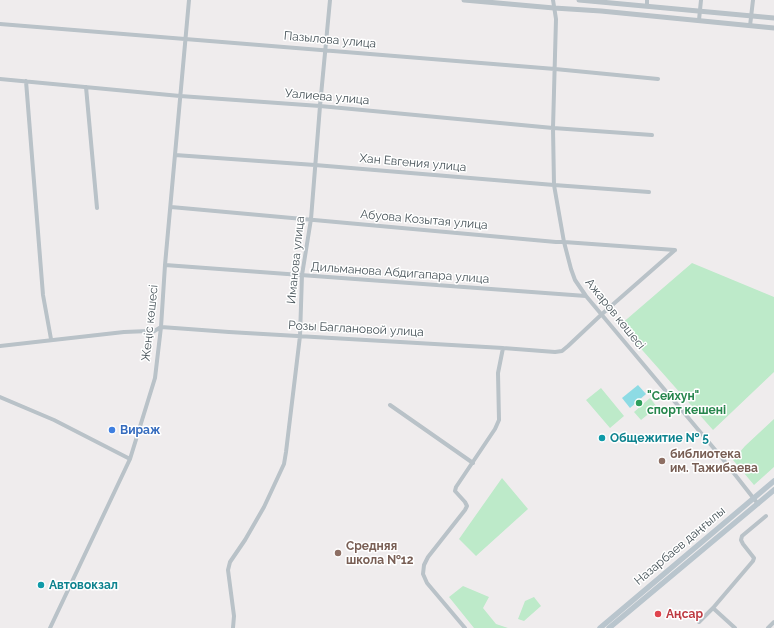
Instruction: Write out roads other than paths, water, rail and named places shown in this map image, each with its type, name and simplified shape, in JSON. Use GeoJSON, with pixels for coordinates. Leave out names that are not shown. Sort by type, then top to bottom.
{"type":"FeatureCollection","features":[{"type":"Feature","properties":{"kind":"main road","name":"Назарбаев даңғылы"},"geometry":{"type":"LineString","coordinates":[[600,628],[774,481]]}},
{"type":"Feature","properties":{"kind":"main road","name":"Назарбаев даңғылы"},"geometry":{"type":"LineString","coordinates":[[609,628],[774,490]]}},
{"type":"Feature","properties":{"kind":"street","name":"Жеңіс көшесі"},"geometry":{"type":"LineString","coordinates":[[50,628],[130,459],[155,378],[161,328],[165,265],[189,0]]}},
{"type":"Feature","properties":{"kind":"street","name":"Иманова улица"},"geometry":{"type":"LineString","coordinates":[[233,628],[234,616],[228,570],[230,562],[246,540],[264,507],[284,464],[290,430],[300,336],[302,275],[311,220],[330,0]]}},
{"type":"Feature","properties":{"kind":"street"},"geometry":{"type":"LineString","coordinates":[[464,0],[602,11],[774,28]]}},
{"type":"Feature","properties":{"kind":"street","name":"Ажаров көшесі"},"geometry":{"type":"LineString","coordinates":[[553,0],[556,19],[553,128],[554,185],[570,269],[575,280],[586,296],[722,458],[758,504]]}},
{"type":"Feature","properties":{"kind":"street"},"geometry":{"type":"LineString","coordinates":[[579,0],[774,18]]}},
{"type":"Feature","properties":{"kind":"street"},"geometry":{"type":"LineString","coordinates":[[647,0],[647,6]]}},
{"type":"Feature","properties":{"kind":"street"},"geometry":{"type":"LineString","coordinates":[[699,20],[701,0]]}},
{"type":"Feature","properties":{"kind":"street"},"geometry":{"type":"LineString","coordinates":[[750,26],[753,0]]}},
{"type":"Feature","properties":{"kind":"street"},"geometry":{"type":"LineString","coordinates":[[602,1],[602,11]]}},
{"type":"Feature","properties":{"kind":"street","name":"Пазылова улица"},"geometry":{"type":"LineString","coordinates":[[0,24],[554,68],[658,78]]}},
{"type":"Feature","properties":{"kind":"street","name":"Уалиева улица"},"geometry":{"type":"LineString","coordinates":[[0,79],[180,96],[320,106],[553,128],[652,135]]}},
{"type":"Feature","properties":{"kind":"street"},"geometry":{"type":"LineString","coordinates":[[26,81],[43,295],[51,339]]}},
{"type":"Feature","properties":{"kind":"street"},"geometry":{"type":"LineString","coordinates":[[86,87],[97,208]]}},
{"type":"Feature","properties":{"kind":"street","name":"Хан Евгения улица"},"geometry":{"type":"LineString","coordinates":[[175,155],[649,192]]}},
{"type":"Feature","properties":{"kind":"street","name":"Абуова Козытая улица"},"geometry":{"type":"LineString","coordinates":[[171,207],[548,242],[675,250]]}},
{"type":"Feature","properties":{"kind":"street","name":"Розы Баглановой улица"},"geometry":{"type":"LineString","coordinates":[[0,346],[51,339],[124,332],[149,331],[152,333],[161,328],[555,352],[562,351],[675,250]]}},
{"type":"Feature","properties":{"kind":"street","name":"Дильманова Абдигапара улица"},"geometry":{"type":"LineString","coordinates":[[165,265],[586,296]]}},
{"type":"Feature","properties":{"kind":"street"},"geometry":{"type":"LineString","coordinates":[[465,628],[427,583],[423,574],[424,565],[428,557],[465,510],[467,506],[455,491],[456,487],[495,429],[498,420],[498,373],[502,348]]}},
{"type":"Feature","properties":{"kind":"street"},"geometry":{"type":"LineString","coordinates":[[0,397],[54,420],[130,459]]}},
{"type":"Feature","properties":{"kind":"street"},"geometry":{"type":"LineString","coordinates":[[390,405],[472,463]]}},
{"type":"Feature","properties":{"kind":"street"},"geometry":{"type":"LineString","coordinates":[[699,622],[753,562],[754,558],[741,540],[742,536],[766,516]]}},
{"type":"Feature","properties":{"kind":"street"},"geometry":{"type":"LineString","coordinates":[[713,608],[735,628]]}},
{"type":"Feature","properties":{"kind":"street"},"geometry":{"type":"LineString","coordinates":[[768,628],[774,622]]}},
{"type":"Feature","properties":{"kind":"water"},"geometry":{"type":"Polygon","coordinates":[[[638,385],[646,394],[630,408],[622,398],[638,385]]]}},
{"type":"Feature","properties":{"kind":"place","name":"\"Сейхун\" спорт кешені"},"geometry":{"type":"Point","coordinates":[639,403]}},
{"type":"Feature","properties":{"kind":"place","name":"Вираж"},"geometry":{"type":"Point","coordinates":[112,430]}},
{"type":"Feature","properties":{"kind":"place","name":"Общежитие № 5"},"geometry":{"type":"Point","coordinates":[602,438]}},
{"type":"Feature","properties":{"kind":"place","name":"библиотека им. Тажибаева"},"geometry":{"type":"Point","coordinates":[662,461]}},
{"type":"Feature","properties":{"kind":"place","name":"Средняя школа №12"},"geometry":{"type":"Point","coordinates":[338,553]}},
{"type":"Feature","properties":{"kind":"place","name":"Автовокзал"},"geometry":{"type":"Point","coordinates":[41,585]}},
{"type":"Feature","properties":{"kind":"place","name":"Аңсар"},"geometry":{"type":"Point","coordinates":[658,614]}}]}
